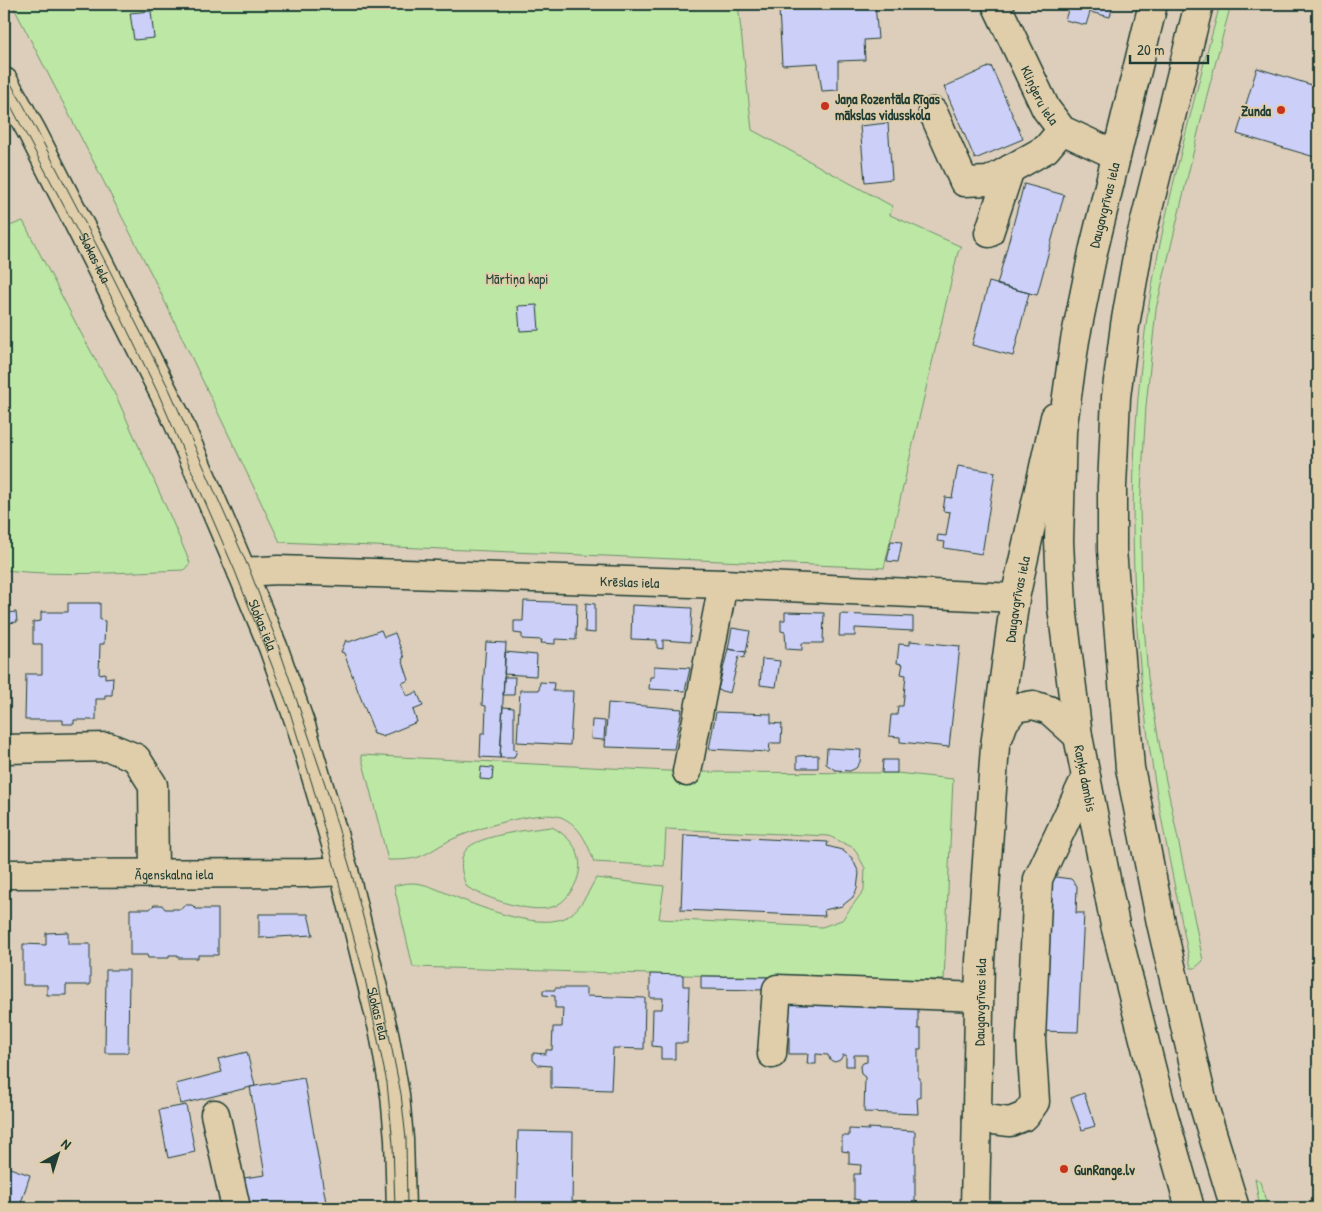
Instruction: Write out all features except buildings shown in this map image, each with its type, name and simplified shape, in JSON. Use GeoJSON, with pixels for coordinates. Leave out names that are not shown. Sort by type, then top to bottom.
{"type":"FeatureCollection","features":[{"type":"Feature","properties":{"kind":"main road","name":"Kliņģeru iela"},"geometry":{"type":"LineString","coordinates":[[996,4],[1046,109],[1062,130],[1116,155]]}},
{"type":"Feature","properties":{"kind":"main road","name":"Daugavgrīvas iela"},"geometry":{"type":"LineString","coordinates":[[976,1208],[980,961],[995,746],[1015,598],[1054,426],[1065,356],[1076,340],[1093,252],[1153,4]]}},
{"type":"Feature","properties":{"kind":"main road"},"geometry":{"type":"LineString","coordinates":[[1199,4],[1139,245],[1125,324],[1116,397],[1112,488],[1112,550],[1130,768],[1161,923],[1198,1084],[1235,1208]]}},
{"type":"Feature","properties":{"kind":"main road","name":"Slokas iela"},"geometry":{"type":"LineString","coordinates":[[4,82],[32,132],[141,344],[176,417],[273,647],[302,729],[344,871],[384,1033],[395,1095],[399,1139],[401,1208]]}},
{"type":"Feature","properties":{"kind":"main road"},"geometry":{"type":"LineString","coordinates":[[933,112],[964,182],[989,181],[1046,149],[1062,130]]}},
{"type":"Feature","properties":{"kind":"main road"},"geometry":{"type":"LineString","coordinates":[[989,233],[1010,169]]}},
{"type":"Feature","properties":{"kind":"main road","name":"Raņķa dambis"},"geometry":{"type":"LineString","coordinates":[[1076,340],[1062,431],[1058,541],[1062,607],[1078,736],[1115,925],[1160,1102],[1190,1208]]}},
{"type":"Feature","properties":{"kind":"main road","name":"Krēslas iela"},"geometry":{"type":"LineString","coordinates":[[242,572],[288,570],[723,584],[1015,598]]}},
{"type":"Feature","properties":{"kind":"main road"},"geometry":{"type":"LineString","coordinates":[[687,772],[723,584]]}},
{"type":"Feature","properties":{"kind":"main road"},"geometry":{"type":"LineString","coordinates":[[995,746],[1004,722],[1015,708],[1033,705],[1049,710],[1078,736]]}},
{"type":"Feature","properties":{"kind":"main road"},"geometry":{"type":"LineString","coordinates":[[4,749],[109,747],[136,758],[152,785],[154,873]]}},
{"type":"Feature","properties":{"kind":"main road"},"geometry":{"type":"LineString","coordinates":[[977,1118],[1010,1122],[1025,1116],[1035,1102],[1031,1039],[1038,879],[1086,777]]}},
{"type":"Feature","properties":{"kind":"main road","name":"Āgenskalna iela"},"geometry":{"type":"LineString","coordinates":[[4,874],[305,873],[344,871]]}},
{"type":"Feature","properties":{"kind":"main road"},"geometry":{"type":"LineString","coordinates":[[772,1054],[777,989],[979,997]]}},
{"type":"Feature","properties":{"kind":"main road"},"geometry":{"type":"LineString","coordinates":[[215,1114],[236,1208]]}},
{"type":"Feature","properties":{"kind":"green space","name":"Mārtiņa kapi"},"geometry":{"type":"Polygon","coordinates":[[[12,4],[738,4],[752,130],[892,206],[890,215],[962,247],[958,252],[884,568],[280,542],[153,277],[12,4]]]}},
{"type":"Feature","properties":{"kind":"green space"},"geometry":{"type":"Polygon","coordinates":[[[1220,4],[1231,4],[1206,99],[1156,309],[1146,406],[1140,508],[1142,598],[1148,678],[1165,776],[1203,961],[1195,968],[1191,968],[1150,751],[1135,600],[1133,500],[1138,399],[1147,316],[1166,218],[1220,4]]]}},
{"type":"Feature","properties":{"kind":"green space"},"geometry":{"type":"Polygon","coordinates":[[[23,221],[117,398],[190,563],[184,570],[72,574],[5,570],[4,228],[23,221]]]}},
{"type":"Feature","properties":{"kind":"green space"},"geometry":{"type":"Polygon","coordinates":[[[361,755],[687,772],[897,773],[953,779],[944,980],[413,967],[394,886],[403,884],[426,885],[496,912],[513,917],[545,921],[559,920],[570,915],[585,898],[596,878],[664,886],[659,919],[822,927],[842,920],[864,890],[865,868],[854,848],[829,836],[666,829],[664,866],[594,862],[586,842],[578,830],[568,820],[551,815],[507,821],[453,839],[419,857],[388,860],[361,755]]]}},
{"type":"Feature","properties":{"kind":"green space"},"geometry":{"type":"Polygon","coordinates":[[[552,827],[574,846],[580,862],[577,880],[570,893],[561,903],[543,909],[520,907],[485,896],[467,887],[462,874],[461,863],[466,850],[472,845],[482,840],[506,834],[552,827]]]}},
{"type":"Feature","properties":{"kind":"green space"},"geometry":{"type":"Polygon","coordinates":[[[1255,1178],[1260,1182],[1268,1208],[1260,1208],[1255,1178]]]}},
{"type":"Feature","properties":{"kind":"tram line"},"geometry":{"type":"LineString","coordinates":[[4,72],[24,106],[107,265],[170,391],[250,571],[276,639],[326,787],[372,951],[401,1094],[406,1139],[407,1208]]}},
{"type":"Feature","properties":{"kind":"tram line"},"geometry":{"type":"LineString","coordinates":[[4,93],[100,274],[159,395],[235,571],[289,709],[313,787],[365,979],[387,1083],[393,1144],[395,1208]]}},
{"type":"Feature","properties":{"kind":"place","name":"Jaņa Rozentāla Rīgas mākslas vidusskola"},"geometry":{"type":"Point","coordinates":[825,106]}},
{"type":"Feature","properties":{"kind":"place","name":"Zunda"},"geometry":{"type":"Point","coordinates":[1281,110]}},
{"type":"Feature","properties":{"kind":"place","name":"GunRange.lv"},"geometry":{"type":"Point","coordinates":[1064,1169]}}]}
